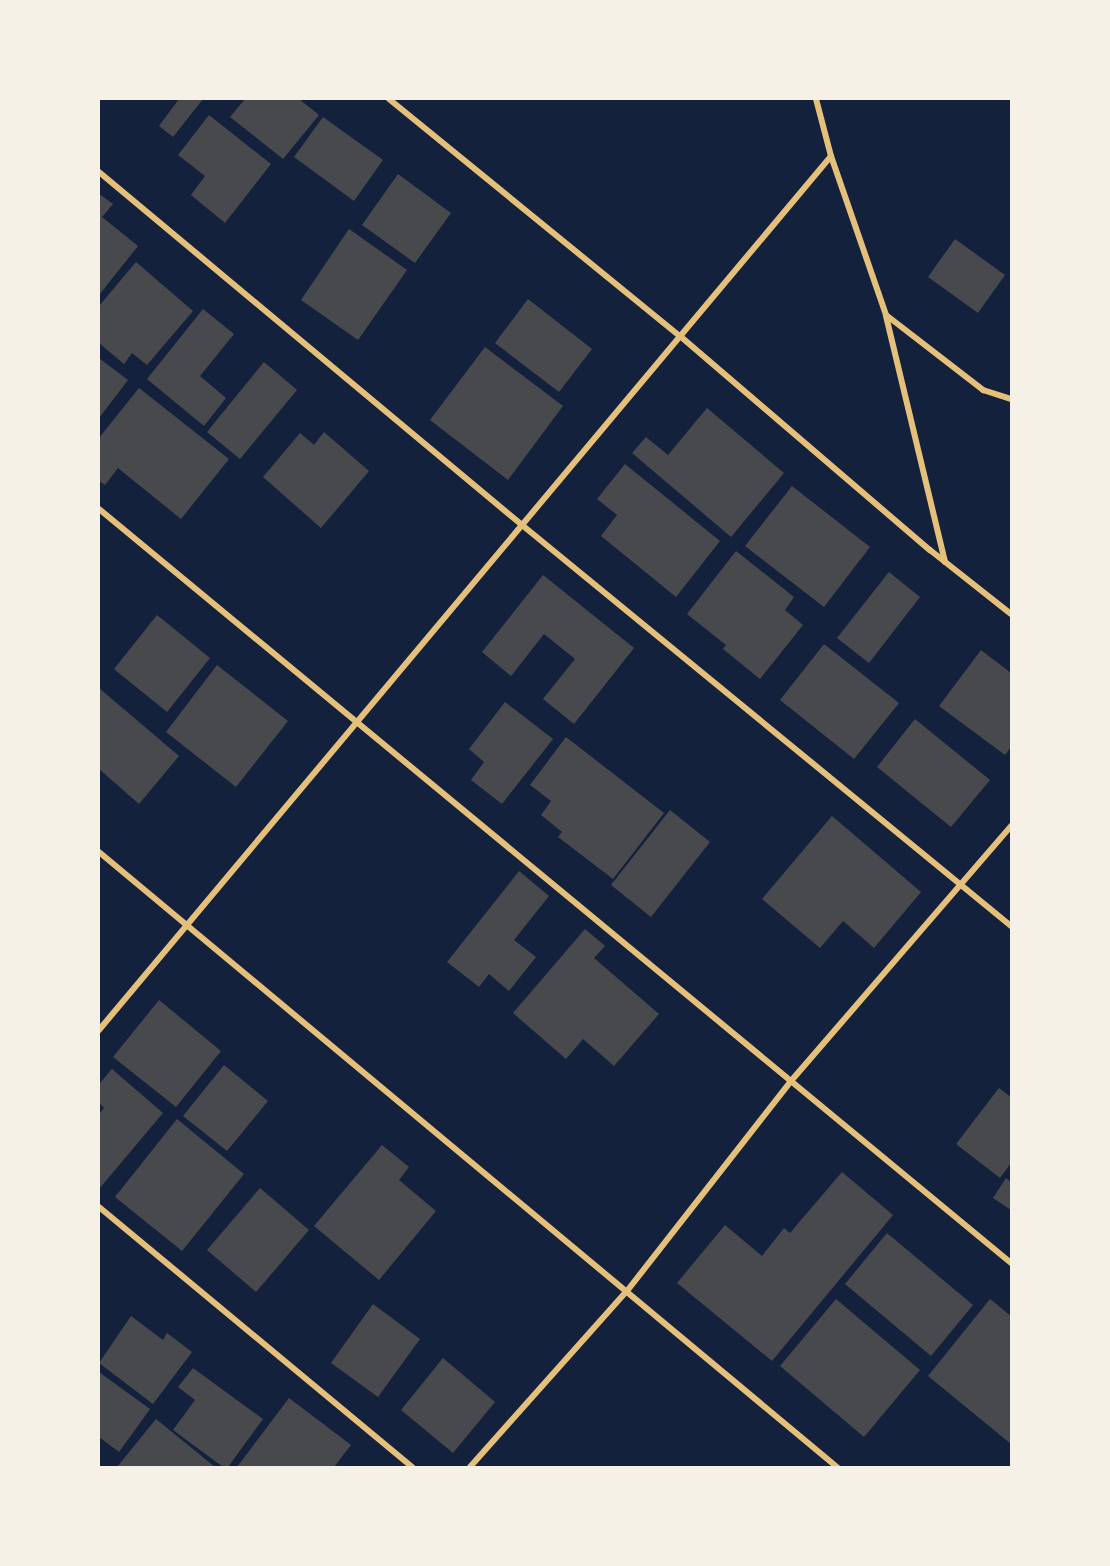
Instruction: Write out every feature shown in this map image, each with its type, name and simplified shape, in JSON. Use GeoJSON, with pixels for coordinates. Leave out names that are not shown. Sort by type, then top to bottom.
{"type":"FeatureCollection","features":[{"type":"Feature","properties":{"kind":"street"},"geometry":{"type":"LineString","coordinates":[[389,99],[680,336],[945,562],[1011,614]]}},
{"type":"Feature","properties":{"kind":"street"},"geometry":{"type":"LineString","coordinates":[[816,99],[831,156],[886,315],[945,562]]}},
{"type":"Feature","properties":{"kind":"street"},"geometry":{"type":"LineString","coordinates":[[99,1030],[831,156]]}},
{"type":"Feature","properties":{"kind":"street"},"geometry":{"type":"LineString","coordinates":[[99,172],[522,525],[1011,926]]}},
{"type":"Feature","properties":{"kind":"street"},"geometry":{"type":"LineString","coordinates":[[886,315],[983,390],[1011,399]]}},
{"type":"Feature","properties":{"kind":"street"},"geometry":{"type":"LineString","coordinates":[[99,509],[1011,1263]]}},
{"type":"Feature","properties":{"kind":"street"},"geometry":{"type":"LineString","coordinates":[[470,1467],[627,1291],[791,1081],[1011,826]]}},
{"type":"Feature","properties":{"kind":"street"},"geometry":{"type":"LineString","coordinates":[[99,852],[837,1467]]}},
{"type":"Feature","properties":{"kind":"street"},"geometry":{"type":"LineString","coordinates":[[99,1207],[412,1467]]}},
{"type":"Feature","properties":{"kind":"building"},"geometry":{"type":"Polygon","coordinates":[[[179,99],[203,99],[173,137],[159,126],[179,99]]]}},
{"type":"Feature","properties":{"kind":"building"},"geometry":{"type":"Polygon","coordinates":[[[245,99],[299,99],[319,115],[283,159],[230,117],[245,99]]]}},
{"type":"Feature","properties":{"kind":"building"},"geometry":{"type":"Polygon","coordinates":[[[209,115],[271,164],[225,223],[191,195],[205,176],[178,155],[209,115]]]}},
{"type":"Feature","properties":{"kind":"building"},"geometry":{"type":"Polygon","coordinates":[[[323,117],[383,160],[354,201],[294,157],[323,117]]]}},
{"type":"Feature","properties":{"kind":"building"},"geometry":{"type":"Polygon","coordinates":[[[398,174],[451,213],[415,263],[362,225],[398,174]]]}},
{"type":"Feature","properties":{"kind":"building"},"geometry":{"type":"Polygon","coordinates":[[[99,194],[113,204],[102,217],[138,246],[99,295],[99,194]]]}},
{"type":"Feature","properties":{"kind":"building"},"geometry":{"type":"Polygon","coordinates":[[[349,229],[407,270],[358,340],[301,300],[349,229]]]}},
{"type":"Feature","properties":{"kind":"building"},"geometry":{"type":"Polygon","coordinates":[[[955,239],[1005,275],[978,313],[928,277],[955,239]]]}},
{"type":"Feature","properties":{"kind":"building"},"geometry":{"type":"Polygon","coordinates":[[[136,262],[193,311],[147,365],[132,353],[124,364],[99,343],[99,306],[136,262]]]}},
{"type":"Feature","properties":{"kind":"building"},"geometry":{"type":"Polygon","coordinates":[[[528,299],[592,349],[559,392],[495,343],[528,299]]]}},
{"type":"Feature","properties":{"kind":"building"},"geometry":{"type":"Polygon","coordinates":[[[203,309],[234,334],[200,376],[226,398],[204,426],[147,379],[203,309]]]}},
{"type":"Feature","properties":{"kind":"building"},"geometry":{"type":"Polygon","coordinates":[[[485,347],[563,406],[508,480],[430,420],[485,347]]]}},
{"type":"Feature","properties":{"kind":"building"},"geometry":{"type":"Polygon","coordinates":[[[99,358],[128,380],[99,418],[99,358]]]}},
{"type":"Feature","properties":{"kind":"building"},"geometry":{"type":"Polygon","coordinates":[[[264,362],[297,390],[240,459],[207,432],[264,362]]]}},
{"type":"Feature","properties":{"kind":"building"},"geometry":{"type":"Polygon","coordinates":[[[139,388],[229,459],[181,519],[118,468],[105,485],[99,481],[99,438],[139,388]]]}},
{"type":"Feature","properties":{"kind":"building"},"geometry":{"type":"Polygon","coordinates":[[[707,408],[784,473],[731,537],[632,453],[646,437],[668,455],[707,408]]]}},
{"type":"Feature","properties":{"kind":"building"},"geometry":{"type":"Polygon","coordinates":[[[324,432],[369,471],[321,528],[263,477],[300,433],[314,445],[324,432]]]}},
{"type":"Feature","properties":{"kind":"building"},"geometry":{"type":"Polygon","coordinates":[[[625,464],[720,541],[676,597],[601,536],[617,515],[597,499],[625,464]]]}},
{"type":"Feature","properties":{"kind":"building"},"geometry":{"type":"Polygon","coordinates":[[[792,486],[870,547],[824,607],[745,546],[792,486]]]}},
{"type":"Feature","properties":{"kind":"building"},"geometry":{"type":"Polygon","coordinates":[[[736,551],[794,597],[785,610],[803,625],[760,679],[723,649],[726,645],[687,614],[736,551]]]}},
{"type":"Feature","properties":{"kind":"building"},"geometry":{"type":"Polygon","coordinates":[[[889,572],[920,597],[869,663],[837,638],[889,572]]]}},
{"type":"Feature","properties":{"kind":"building"},"geometry":{"type":"Polygon","coordinates":[[[543,575],[634,648],[574,724],[543,699],[575,659],[544,634],[511,676],[482,652],[543,575]]]}},
{"type":"Feature","properties":{"kind":"building"},"geometry":{"type":"Polygon","coordinates":[[[157,615],[210,658],[167,712],[114,669],[157,615]]]}},
{"type":"Feature","properties":{"kind":"building"},"geometry":{"type":"Polygon","coordinates":[[[824,644],[899,703],[854,759],[780,700],[824,644]]]}},
{"type":"Feature","properties":{"kind":"building"},"geometry":{"type":"Polygon","coordinates":[[[981,650],[1011,673],[1011,747],[1005,755],[939,706],[981,650]]]}},
{"type":"Feature","properties":{"kind":"building"},"geometry":{"type":"Polygon","coordinates":[[[217,665],[288,721],[236,787],[166,732],[217,665]]]}},
{"type":"Feature","properties":{"kind":"building"},"geometry":{"type":"Polygon","coordinates":[[[99,688],[179,756],[139,804],[99,769],[99,688]]]}},
{"type":"Feature","properties":{"kind":"building"},"geometry":{"type":"Polygon","coordinates":[[[505,702],[553,739],[502,804],[471,780],[484,762],[469,749],[505,702]]]}},
{"type":"Feature","properties":{"kind":"building"},"geometry":{"type":"Polygon","coordinates":[[[915,719],[990,780],[951,827],[877,767],[915,719]]]}},
{"type":"Feature","properties":{"kind":"building"},"geometry":{"type":"Polygon","coordinates":[[[566,737],[664,813],[613,879],[558,837],[562,832],[541,815],[551,801],[530,785],[566,737]]]}},
{"type":"Feature","properties":{"kind":"building"},"geometry":{"type":"Polygon","coordinates":[[[670,810],[710,842],[651,917],[611,885],[670,810]]]}},
{"type":"Feature","properties":{"kind":"building"},"geometry":{"type":"Polygon","coordinates":[[[832,816],[921,892],[874,948],[843,921],[820,948],[762,899],[832,816]]]}},
{"type":"Feature","properties":{"kind":"building"},"geometry":{"type":"Polygon","coordinates":[[[519,871],[549,896],[514,940],[536,957],[509,991],[489,974],[479,987],[447,962],[519,871]]]}},
{"type":"Feature","properties":{"kind":"building"},"geometry":{"type":"Polygon","coordinates":[[[585,929],[605,946],[594,958],[659,1014],[614,1066],[583,1039],[566,1059],[513,1013],[585,929]]]}},
{"type":"Feature","properties":{"kind":"building"},"geometry":{"type":"Polygon","coordinates":[[[159,1000],[221,1051],[176,1107],[113,1057],[159,1000]]]}},
{"type":"Feature","properties":{"kind":"building"},"geometry":{"type":"Polygon","coordinates":[[[224,1065],[268,1101],[227,1151],[183,1116],[224,1065]]]}},
{"type":"Feature","properties":{"kind":"building"},"geometry":{"type":"Polygon","coordinates":[[[112,1069],[163,1113],[99,1189],[99,1114],[104,1108],[99,1103],[99,1084],[112,1069]]]}},
{"type":"Feature","properties":{"kind":"building"},"geometry":{"type":"Polygon","coordinates":[[[999,1088],[1011,1097],[1011,1163],[1000,1178],[956,1144],[999,1088]]]}},
{"type":"Feature","properties":{"kind":"building"},"geometry":{"type":"Polygon","coordinates":[[[177,1119],[244,1174],[182,1251],[115,1197],[177,1119]]]}},
{"type":"Feature","properties":{"kind":"building"},"geometry":{"type":"Polygon","coordinates":[[[382,1145],[409,1167],[399,1180],[436,1211],[379,1280],[314,1226],[382,1145]]]}},
{"type":"Feature","properties":{"kind":"building"},"geometry":{"type":"Polygon","coordinates":[[[842,1172],[893,1215],[772,1361],[677,1283],[725,1225],[762,1256],[784,1228],[790,1233],[842,1172]]]}},
{"type":"Feature","properties":{"kind":"building"},"geometry":{"type":"Polygon","coordinates":[[[1006,1178],[1011,1182],[1011,1210],[993,1198],[1006,1178]]]}},
{"type":"Feature","properties":{"kind":"building"},"geometry":{"type":"Polygon","coordinates":[[[260,1188],[309,1230],[256,1292],[207,1250],[260,1188]]]}},
{"type":"Feature","properties":{"kind":"building"},"geometry":{"type":"Polygon","coordinates":[[[887,1233],[973,1305],[931,1356],[845,1284],[887,1233]]]}},
{"type":"Feature","properties":{"kind":"building"},"geometry":{"type":"Polygon","coordinates":[[[836,1299],[920,1370],[864,1437],[780,1366],[836,1299]]]}},
{"type":"Feature","properties":{"kind":"building"},"geometry":{"type":"Polygon","coordinates":[[[990,1299],[1011,1316],[1011,1444],[928,1376],[990,1299]]]}},
{"type":"Feature","properties":{"kind":"building"},"geometry":{"type":"Polygon","coordinates":[[[373,1304],[420,1339],[378,1397],[331,1363],[373,1304]]]}},
{"type":"Feature","properties":{"kind":"building"},"geometry":{"type":"Polygon","coordinates":[[[131,1316],[163,1340],[167,1333],[192,1352],[153,1404],[99,1363],[131,1316]]]}},
{"type":"Feature","properties":{"kind":"building"},"geometry":{"type":"Polygon","coordinates":[[[443,1358],[495,1402],[453,1453],[401,1410],[443,1358]]]}},
{"type":"Feature","properties":{"kind":"building"},"geometry":{"type":"Polygon","coordinates":[[[193,1368],[263,1419],[228,1467],[223,1467],[173,1430],[195,1400],[178,1387],[193,1368]]]}},
{"type":"Feature","properties":{"kind":"building"},"geometry":{"type":"Polygon","coordinates":[[[99,1372],[150,1409],[119,1452],[99,1437],[99,1372]]]}},
{"type":"Feature","properties":{"kind":"building"},"geometry":{"type":"Polygon","coordinates":[[[289,1398],[351,1445],[334,1467],[237,1467],[289,1398]]]}},
{"type":"Feature","properties":{"kind":"building"},"geometry":{"type":"Polygon","coordinates":[[[156,1419],[215,1467],[117,1467],[156,1419]]]}}]}
